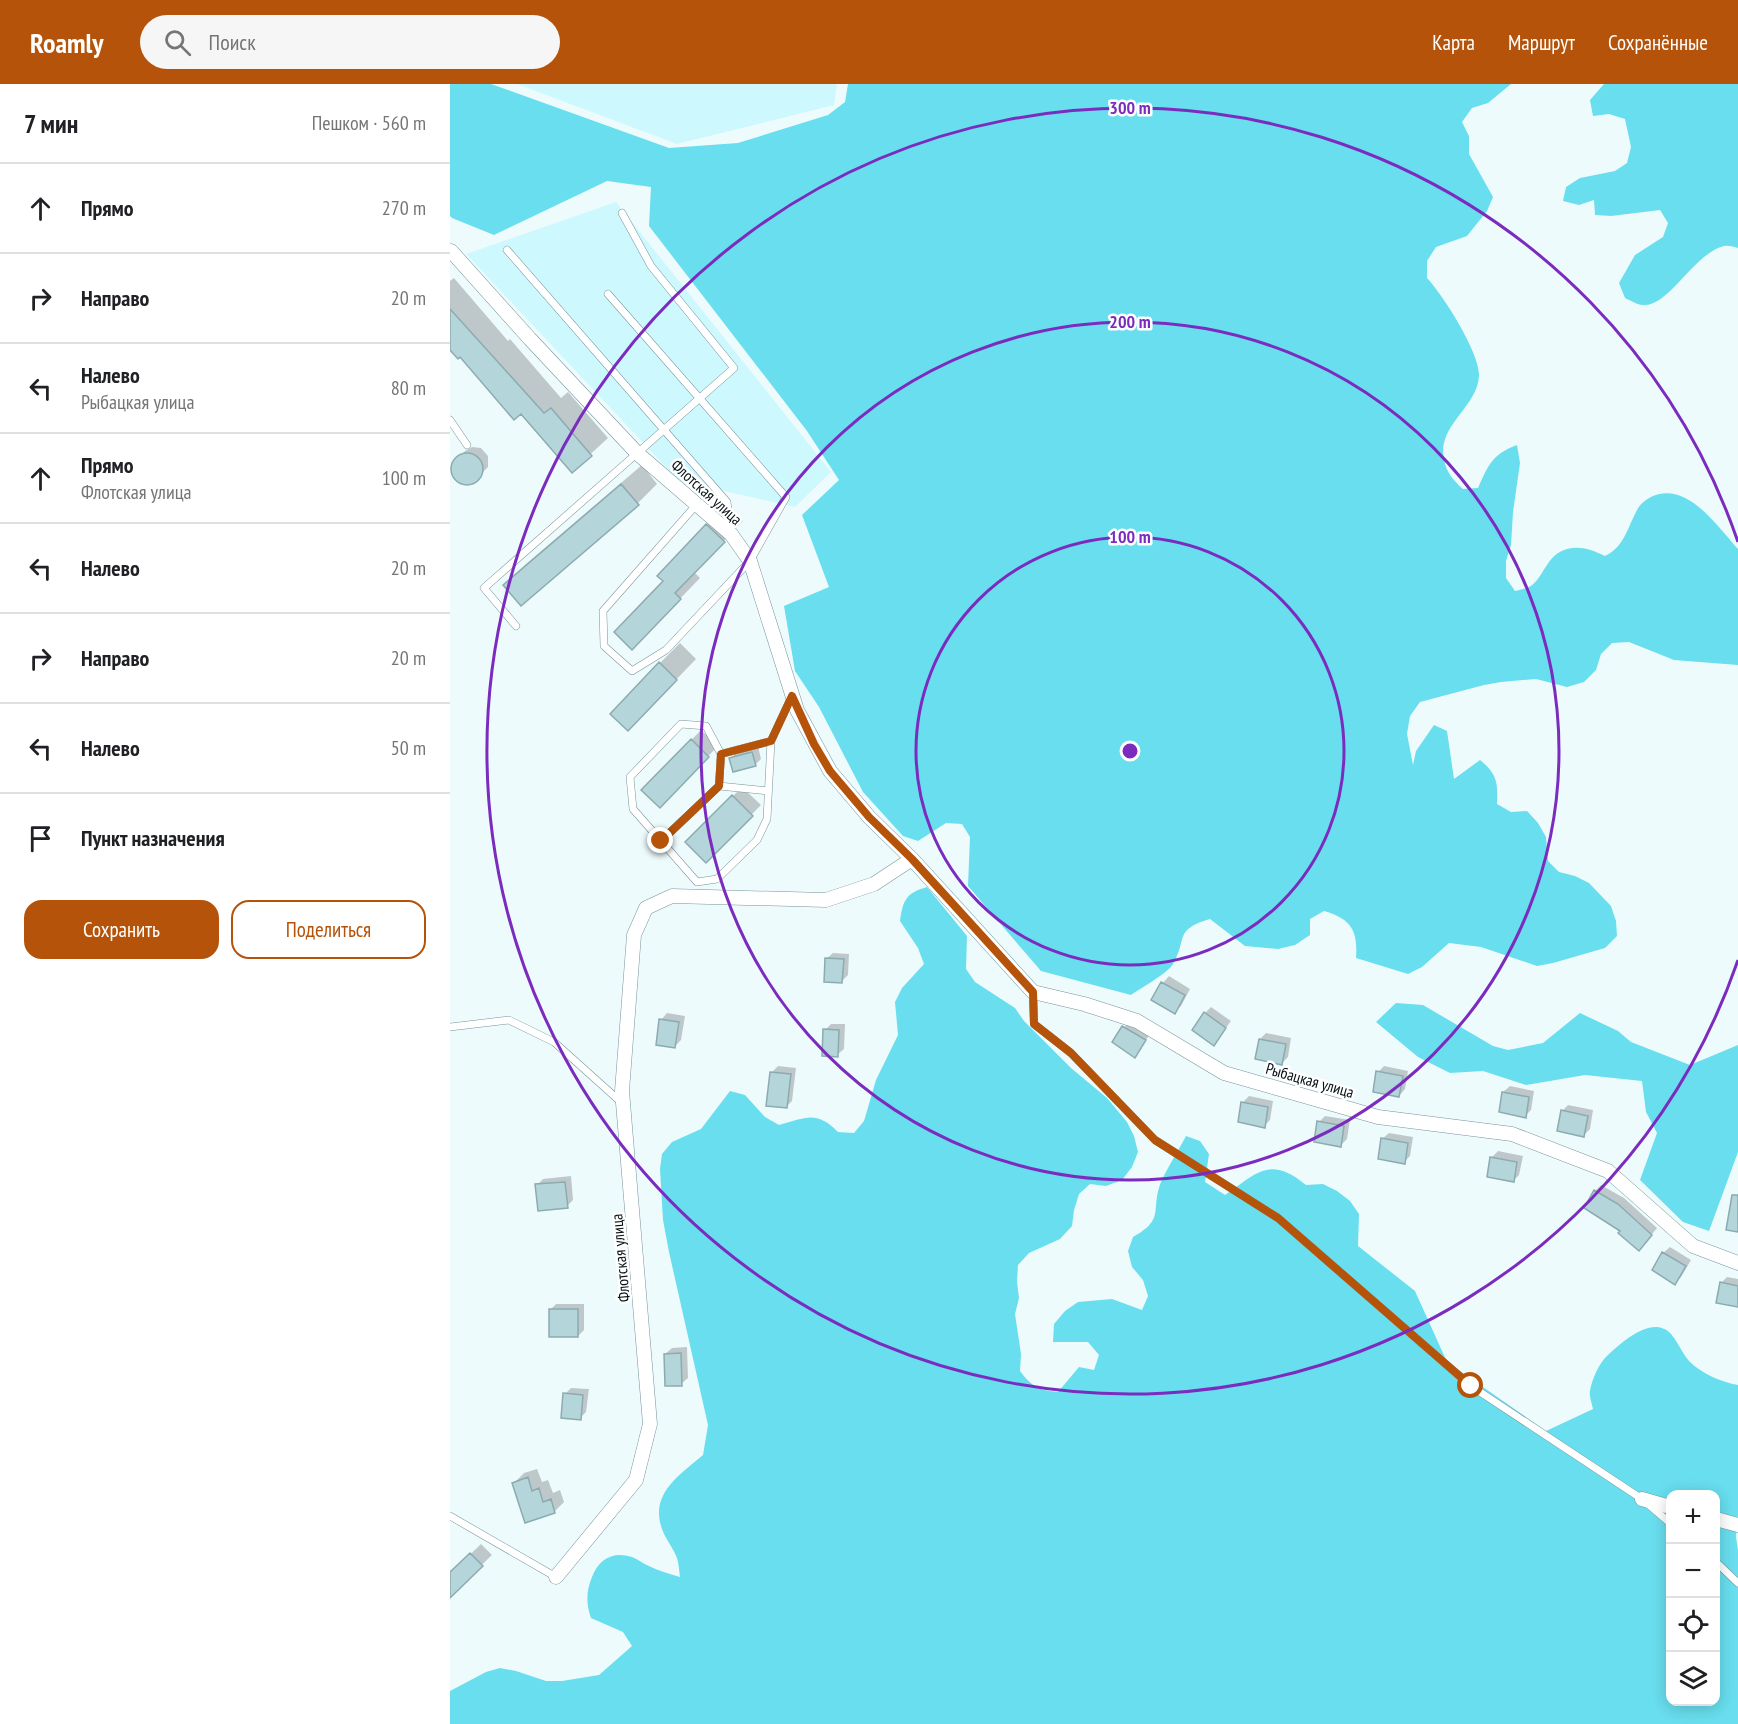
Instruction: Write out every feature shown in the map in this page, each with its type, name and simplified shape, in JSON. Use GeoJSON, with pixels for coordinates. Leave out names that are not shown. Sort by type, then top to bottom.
{"type":"FeatureCollection","features":[{"type":"Feature","properties":{"kind":"street","name":"Флотская улица"},"geometry":{"type":"LineString","coordinates":[[451,251],[637,453],[731,534],[750,561],[792,696],[814,744],[830,771],[869,817],[912,859],[874,885],[826,900],[672,896],[646,908],[634,935],[622,1091],[650,1424],[636,1480],[556,1577]]}},
{"type":"Feature","properties":{"kind":"street"},"geometry":{"type":"LineString","coordinates":[[912,859],[1033,992]]}},
{"type":"Feature","properties":{"kind":"street","name":"Рыбацкая улица"},"geometry":{"type":"LineString","coordinates":[[1033,992],[1084,1004],[1137,1021],[1224,1073],[1378,1117],[1512,1134],[1608,1171],[1693,1246],[1738,1263]]}},
{"type":"Feature","properties":{"kind":"street"},"geometry":{"type":"LineString","coordinates":[[1642,1499],[1666,1506]]}},
{"type":"Feature","properties":{"kind":"street"},"geometry":{"type":"LineString","coordinates":[[1720,1520],[1738,1525]]}},
{"type":"Feature","properties":{"kind":"lane"},"geometry":{"type":"LineString","coordinates":[[516,626],[484,588],[734,368],[651,266],[622,213]]}},
{"type":"Feature","properties":{"kind":"lane"},"geometry":{"type":"LineString","coordinates":[[507,250],[727,502],[731,534]]}},
{"type":"Feature","properties":{"kind":"lane"},"geometry":{"type":"LineString","coordinates":[[608,294],[786,497],[750,561],[666,650],[632,671],[604,646],[603,611],[698,504]]}},
{"type":"Feature","properties":{"kind":"lane"},"geometry":{"type":"LineString","coordinates":[[450,420],[466,445]]}},
{"type":"Feature","properties":{"kind":"lane"},"geometry":{"type":"LineString","coordinates":[[661,841],[719,786],[721,754],[706,726],[681,724],[630,777],[633,809],[661,841],[697,882],[717,879],[758,840],[767,819],[771,741],[792,696]]}},
{"type":"Feature","properties":{"kind":"lane"},"geometry":{"type":"LineString","coordinates":[[721,754],[771,741]]}},
{"type":"Feature","properties":{"kind":"lane"},"geometry":{"type":"LineString","coordinates":[[719,786],[768,791]]}},
{"type":"Feature","properties":{"kind":"lane"},"geometry":{"type":"LineString","coordinates":[[1033,992],[1034,1024],[1071,1053],[1155,1140],[1278,1218],[1471,1386],[1642,1499],[1666,1519]]}},
{"type":"Feature","properties":{"kind":"lane"},"geometry":{"type":"LineString","coordinates":[[450,1027],[509,1020],[554,1042],[624,1104]]}},
{"type":"Feature","properties":{"kind":"lane"},"geometry":{"type":"LineString","coordinates":[[450,1516],[556,1577]]}},
{"type":"Feature","properties":{"kind":"lane"},"geometry":{"type":"LineString","coordinates":[[1720,1566],[1738,1583]]}},
{"type":"Feature","properties":{"kind":"shaded area"},"geometry":{"type":"Polygon","coordinates":[[[450,84],[491,84],[669,148],[738,143],[828,115],[845,102],[848,84],[1511,84],[1488,103],[1472,108],[1462,122],[1469,136],[1469,154],[1493,197],[1487,211],[1467,236],[1436,247],[1427,261],[1427,278],[1451,310],[1467,339],[1474,353],[1479,376],[1472,398],[1446,436],[1443,447],[1446,468],[1463,489],[1478,488],[1496,457],[1517,445],[1520,463],[1511,545],[1506,561],[1506,578],[1515,591],[1532,585],[1553,558],[1566,549],[1581,548],[1605,556],[1617,548],[1639,507],[1650,497],[1666,493],[1678,495],[1690,501],[1711,518],[1738,549],[1738,665],[1674,660],[1629,642],[1612,643],[1601,654],[1596,670],[1584,682],[1567,687],[1536,679],[1501,682],[1420,702],[1410,716],[1407,734],[1413,765],[1416,751],[1434,725],[1447,731],[1454,779],[1480,760],[1486,765],[1495,779],[1497,804],[1511,812],[1527,811],[1538,823],[1546,837],[1548,861],[1559,872],[1589,883],[1611,906],[1616,921],[1617,936],[1605,948],[1537,966],[1481,947],[1449,943],[1422,967],[1408,974],[1356,958],[1356,940],[1351,927],[1341,918],[1324,911],[1310,919],[1310,935],[1295,945],[1278,949],[1245,946],[1210,919],[1198,923],[1186,931],[1170,968],[1131,995],[1041,971],[968,886],[970,837],[962,824],[946,823],[918,841],[903,836],[863,792],[819,707],[795,671],[784,606],[829,587],[802,515],[839,480],[807,431],[649,226],[651,187],[607,181],[494,235],[452,218],[450,216],[450,84]]]}},
{"type":"Feature","properties":{"kind":"shaded area"},"geometry":{"type":"Polygon","coordinates":[[[517,84],[837,84],[834,105],[677,144],[517,84]]]}},
{"type":"Feature","properties":{"kind":"shaded area"},"geometry":{"type":"Polygon","coordinates":[[[1604,84],[1738,84],[1738,248],[1726,246],[1713,251],[1662,298],[1643,305],[1625,298],[1619,283],[1635,255],[1663,237],[1668,223],[1660,210],[1611,216],[1595,215],[1594,200],[1579,205],[1563,201],[1566,187],[1580,178],[1615,171],[1627,163],[1631,147],[1625,119],[1609,114],[1593,116],[1590,100],[1604,84]]]}},
{"type":"Feature","properties":{"kind":"shaded area"},"geometry":{"type":"Polygon","coordinates":[[[616,202],[831,472],[795,507],[679,481],[466,254],[616,202]]]}},
{"type":"Feature","properties":{"kind":"shaded area"},"geometry":{"type":"Polygon","coordinates":[[[927,887],[967,936],[966,969],[975,982],[1015,1008],[1024,1021],[1071,1068],[1107,1098],[1127,1122],[1138,1152],[1132,1167],[1122,1180],[1106,1186],[1090,1184],[1079,1194],[1072,1226],[1060,1239],[1029,1253],[1018,1265],[1019,1298],[1015,1314],[1021,1354],[1020,1371],[1028,1381],[1041,1389],[1058,1392],[1079,1367],[1094,1370],[1099,1355],[1088,1342],[1053,1342],[1054,1324],[1065,1311],[1078,1302],[1112,1299],[1142,1310],[1148,1296],[1143,1280],[1132,1267],[1128,1251],[1133,1237],[1150,1225],[1155,1213],[1161,1182],[1186,1136],[1200,1141],[1209,1154],[1205,1182],[1225,1195],[1255,1174],[1273,1169],[1283,1171],[1306,1185],[1323,1184],[1350,1201],[1359,1214],[1358,1246],[1415,1291],[1447,1362],[1546,1431],[1593,1409],[1590,1393],[1596,1372],[1605,1358],[1629,1337],[1647,1328],[1664,1329],[1676,1340],[1694,1366],[1712,1377],[1738,1385],[1736,1537],[1738,1550],[1738,1724],[450,1724],[450,1691],[486,1672],[500,1668],[546,1681],[599,1675],[632,1646],[623,1632],[591,1618],[588,1602],[589,1588],[595,1570],[603,1561],[613,1556],[625,1555],[680,1577],[677,1558],[664,1534],[659,1509],[667,1488],[703,1455],[708,1425],[663,1220],[660,1169],[662,1154],[672,1142],[701,1129],[730,1091],[745,1095],[765,1117],[779,1125],[804,1118],[817,1118],[838,1132],[854,1133],[864,1121],[876,1080],[898,1035],[895,1002],[902,988],[924,964],[918,948],[900,921],[904,903],[914,892],[927,887]]]}},
{"type":"Feature","properties":{"kind":"shaded area"},"geometry":{"type":"Polygon","coordinates":[[[1396,1003],[1423,1005],[1493,1046],[1508,1050],[1543,1043],[1580,1013],[1618,1031],[1631,1042],[1690,1065],[1738,1045],[1738,1152],[1709,1231],[1683,1222],[1640,1180],[1657,1133],[1646,1112],[1642,1081],[1585,1075],[1526,1085],[1483,1071],[1450,1073],[1418,1057],[1376,1022],[1396,1003]]]}},
{"type":"Feature","properties":{"kind":"building"},"geometry":{"type":"Polygon","coordinates":[[[450,309],[544,413],[551,408],[592,456],[572,473],[521,414],[514,420],[460,357],[458,359],[450,350],[450,309]]]}},
{"type":"Feature","properties":{"kind":"building"},"geometry":{"type":"Polygon","coordinates":[[[467,453],[478,458],[483,469],[478,480],[467,485],[456,480],[451,469],[456,458],[467,453]]]}},
{"type":"Feature","properties":{"kind":"building"},"geometry":{"type":"Polygon","coordinates":[[[621,484],[639,505],[521,606],[503,585],[621,484]]]}},
{"type":"Feature","properties":{"kind":"building"},"geometry":{"type":"Polygon","coordinates":[[[706,524],[725,542],[675,593],[681,599],[632,650],[614,632],[663,581],[657,576],[706,524]]]}},
{"type":"Feature","properties":{"kind":"building"},"geometry":{"type":"Polygon","coordinates":[[[659,662],[677,680],[628,731],[610,714],[659,662]]]}},
{"type":"Feature","properties":{"kind":"building"},"geometry":{"type":"Polygon","coordinates":[[[691,739],[709,757],[660,808],[641,790],[691,739]]]}},
{"type":"Feature","properties":{"kind":"building"},"geometry":{"type":"Polygon","coordinates":[[[752,752],[756,766],[733,772],[729,758],[752,752]]]}},
{"type":"Feature","properties":{"kind":"building"},"geometry":{"type":"Polygon","coordinates":[[[732,795],[753,816],[706,863],[685,842],[732,795]]]}},
{"type":"Feature","properties":{"kind":"building"},"geometry":{"type":"Polygon","coordinates":[[[825,958],[844,959],[842,983],[824,982],[825,958]]]}},
{"type":"Feature","properties":{"kind":"building"},"geometry":{"type":"Polygon","coordinates":[[[1161,982],[1185,995],[1175,1014],[1151,1000],[1161,982]]]}},
{"type":"Feature","properties":{"kind":"building"},"geometry":{"type":"Polygon","coordinates":[[[1204,1012],[1226,1028],[1214,1046],[1192,1030],[1204,1012]]]}},
{"type":"Feature","properties":{"kind":"building"},"geometry":{"type":"Polygon","coordinates":[[[659,1019],[679,1022],[675,1048],[656,1045],[659,1019]]]}},
{"type":"Feature","properties":{"kind":"building"},"geometry":{"type":"Polygon","coordinates":[[[1122,1026],[1146,1040],[1135,1058],[1112,1042],[1122,1026]]]}},
{"type":"Feature","properties":{"kind":"building"},"geometry":{"type":"Polygon","coordinates":[[[823,1029],[839,1030],[838,1057],[822,1056],[823,1029]]]}},
{"type":"Feature","properties":{"kind":"building"},"geometry":{"type":"Polygon","coordinates":[[[1259,1039],[1286,1044],[1282,1065],[1255,1059],[1259,1039]]]}},
{"type":"Feature","properties":{"kind":"building"},"geometry":{"type":"Polygon","coordinates":[[[1376,1071],[1403,1076],[1399,1097],[1373,1092],[1376,1071]]]}},
{"type":"Feature","properties":{"kind":"building"},"geometry":{"type":"Polygon","coordinates":[[[770,1072],[791,1074],[787,1108],[766,1106],[770,1072]]]}},
{"type":"Feature","properties":{"kind":"building"},"geometry":{"type":"Polygon","coordinates":[[[1502,1092],[1529,1097],[1526,1118],[1499,1112],[1502,1092]]]}},
{"type":"Feature","properties":{"kind":"building"},"geometry":{"type":"Polygon","coordinates":[[[1241,1102],[1268,1107],[1265,1128],[1238,1122],[1241,1102]]]}},
{"type":"Feature","properties":{"kind":"building"},"geometry":{"type":"Polygon","coordinates":[[[1561,1110],[1588,1116],[1584,1137],[1557,1131],[1561,1110]]]}},
{"type":"Feature","properties":{"kind":"building"},"geometry":{"type":"Polygon","coordinates":[[[1317,1121],[1344,1126],[1341,1147],[1314,1142],[1317,1121]]]}},
{"type":"Feature","properties":{"kind":"building"},"geometry":{"type":"Polygon","coordinates":[[[1381,1138],[1408,1143],[1405,1164],[1378,1159],[1381,1138]]]}},
{"type":"Feature","properties":{"kind":"building"},"geometry":{"type":"Polygon","coordinates":[[[1490,1157],[1517,1162],[1514,1182],[1487,1177],[1490,1157]]]}},
{"type":"Feature","properties":{"kind":"building"},"geometry":{"type":"Polygon","coordinates":[[[565,1182],[568,1208],[538,1211],[535,1184],[565,1182]]]}},
{"type":"Feature","properties":{"kind":"building"},"geometry":{"type":"Polygon","coordinates":[[[1594,1190],[1618,1204],[1652,1235],[1639,1251],[1618,1233],[1620,1231],[1584,1208],[1594,1190]]]}},
{"type":"Feature","properties":{"kind":"building"},"geometry":{"type":"Polygon","coordinates":[[[1732,1195],[1738,1195],[1738,1232],[1726,1230],[1732,1195]]]}},
{"type":"Feature","properties":{"kind":"building"},"geometry":{"type":"Polygon","coordinates":[[[1662,1252],[1686,1266],[1675,1285],[1652,1270],[1662,1252]]]}},
{"type":"Feature","properties":{"kind":"building"},"geometry":{"type":"Polygon","coordinates":[[[1720,1282],[1738,1286],[1738,1307],[1716,1303],[1720,1282]]]}},
{"type":"Feature","properties":{"kind":"building"},"geometry":{"type":"Polygon","coordinates":[[[549,1309],[578,1309],[578,1337],[549,1337],[549,1309]]]}},
{"type":"Feature","properties":{"kind":"building"},"geometry":{"type":"Polygon","coordinates":[[[681,1353],[682,1386],[665,1386],[664,1354],[681,1353]]]}},
{"type":"Feature","properties":{"kind":"building"},"geometry":{"type":"Polygon","coordinates":[[[563,1393],[583,1395],[581,1420],[561,1418],[563,1393]]]}},
{"type":"Feature","properties":{"kind":"building"},"geometry":{"type":"Polygon","coordinates":[[[528,1477],[532,1491],[539,1488],[543,1502],[551,1499],[555,1513],[525,1523],[512,1483],[528,1477]]]}},
{"type":"Feature","properties":{"kind":"building"},"geometry":{"type":"Polygon","coordinates":[[[470,1553],[483,1566],[450,1598],[450,1572],[470,1553]]]}},
{"type":"Feature","properties":{"kind":"route"},"geometry":{"type":"LineString","coordinates":[[661,841],[719,786],[721,754],[771,741],[792,696],[814,744],[830,771],[869,817],[912,859],[1033,992],[1034,1024],[1071,1053],[1155,1140],[1278,1218],[1471,1386]]}}]}
